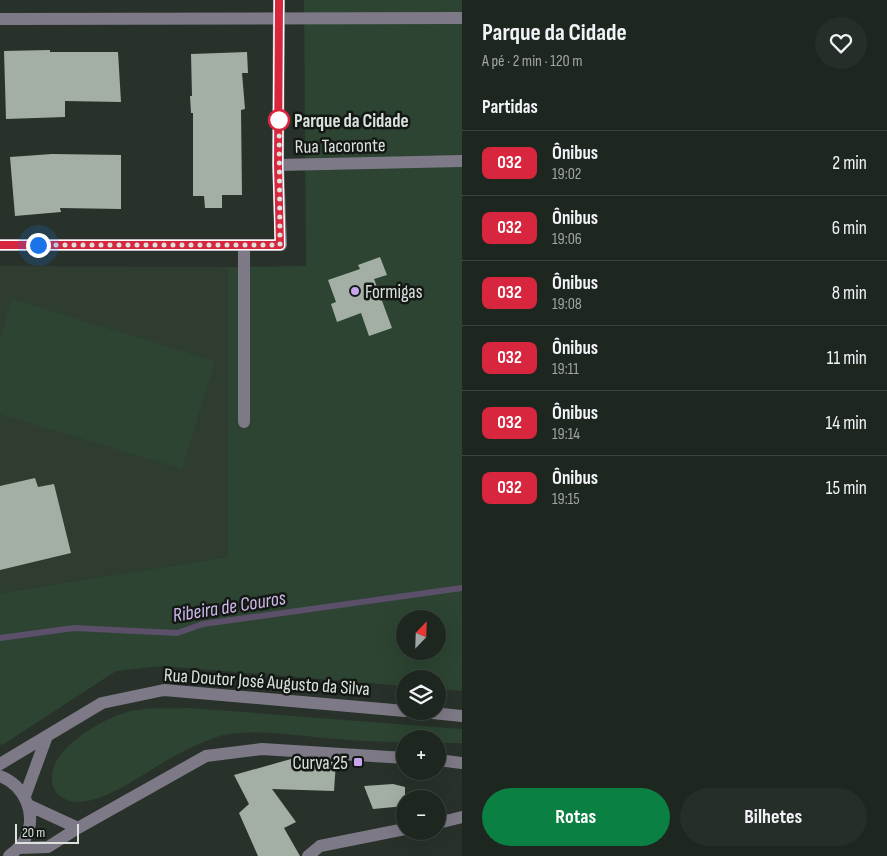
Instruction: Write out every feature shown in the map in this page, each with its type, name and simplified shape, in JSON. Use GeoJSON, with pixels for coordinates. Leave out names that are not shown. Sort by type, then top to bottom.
{"type":"FeatureCollection","features":[{"type":"Feature","properties":{"kind":"street"},"geometry":{"type":"LineString","coordinates":[[0,245],[280,245],[278,165],[279,0]]}},
{"type":"Feature","properties":{"kind":"street"},"geometry":{"type":"LineString","coordinates":[[0,19],[462,18]]}},
{"type":"Feature","properties":{"kind":"street","name":"Rua Tacoronte"},"geometry":{"type":"LineString","coordinates":[[278,165],[462,161]]}},
{"type":"Feature","properties":{"kind":"street"},"geometry":{"type":"LineString","coordinates":[[244,245],[244,422]]}},
{"type":"Feature","properties":{"kind":"street","name":"Rua Doutor José Augusto da Silva"},"geometry":{"type":"LineString","coordinates":[[0,764],[102,703],[164,690],[396,709]]}},
{"type":"Feature","properties":{"kind":"street"},"geometry":{"type":"LineString","coordinates":[[446,714],[462,716]]}},
{"type":"Feature","properties":{"kind":"street"},"geometry":{"type":"LineString","coordinates":[[26,801],[47,736]]}},
{"type":"Feature","properties":{"kind":"street"},"geometry":{"type":"LineString","coordinates":[[14,852],[48,846],[206,756],[262,749],[396,757]]}},
{"type":"Feature","properties":{"kind":"street"},"geometry":{"type":"LineString","coordinates":[[446,761],[462,763]]}},
{"type":"Feature","properties":{"kind":"street"},"geometry":{"type":"LineString","coordinates":[[0,776],[17,786],[26,801],[30,816],[29,828],[25,839],[14,852]]}},
{"type":"Feature","properties":{"kind":"street"},"geometry":{"type":"LineString","coordinates":[[26,801],[78,828]]}},
{"type":"Feature","properties":{"kind":"street"},"geometry":{"type":"LineString","coordinates":[[446,821],[462,816]]}},
{"type":"Feature","properties":{"kind":"street"},"geometry":{"type":"LineString","coordinates":[[308,856],[320,846],[396,831]]}},
{"type":"Feature","properties":{"kind":"shaded area","name":"Parque da Cidade"},"geometry":{"type":"Polygon","coordinates":[[[304,0],[462,0],[462,691],[446,690],[446,670],[396,670],[396,685],[161,666],[116,671],[0,745],[0,593],[228,557],[228,267],[306,266],[304,0]]]}},
{"type":"Feature","properties":{"kind":"shaded area"},"geometry":{"type":"Polygon","coordinates":[[[0,266],[228,267],[229,557],[0,593],[0,266]]]}},
{"type":"Feature","properties":{"kind":"shaded area"},"geometry":{"type":"Polygon","coordinates":[[[12,299],[215,361],[182,469],[0,414],[0,340],[12,299]]]}},
{"type":"Feature","properties":{"kind":"shaded area"},"geometry":{"type":"Polygon","coordinates":[[[190,708],[462,729],[462,743],[446,743],[446,730],[396,730],[396,742],[270,733],[235,733],[208,740],[191,748],[109,794],[80,802],[67,800],[57,793],[52,779],[55,764],[60,755],[69,746],[90,729],[115,716],[137,710],[190,708]]]}},
{"type":"Feature","properties":{"kind":"building"},"geometry":{"type":"Polygon","coordinates":[[[50,50],[50,52],[118,52],[121,102],[65,101],[65,117],[6,119],[4,51],[50,50]]]}},
{"type":"Feature","properties":{"kind":"building"},"geometry":{"type":"Polygon","coordinates":[[[247,52],[248,73],[242,73],[245,109],[241,110],[242,195],[222,195],[222,208],[205,208],[204,196],[193,196],[193,113],[191,113],[190,96],[192,96],[191,54],[247,52]]]}},
{"type":"Feature","properties":{"kind":"building"},"geometry":{"type":"Polygon","coordinates":[[[52,154],[121,155],[121,209],[60,208],[61,212],[15,216],[10,157],[52,154]]]}},
{"type":"Feature","properties":{"kind":"building","name":"Formigas"},"geometry":{"type":"Polygon","coordinates":[[[380,257],[387,275],[374,279],[392,328],[369,336],[361,313],[337,322],[331,304],[336,302],[328,280],[360,269],[358,265],[380,257]]]}},
{"type":"Feature","properties":{"kind":"building"},"geometry":{"type":"Polygon","coordinates":[[[35,478],[38,487],[54,484],[71,553],[0,570],[0,486],[35,478]]]}},
{"type":"Feature","properties":{"kind":"building"},"geometry":{"type":"Polygon","coordinates":[[[291,759],[336,762],[334,791],[272,789],[296,822],[284,828],[300,856],[258,856],[239,813],[249,804],[234,775],[291,759]]]}},
{"type":"Feature","properties":{"kind":"building"},"geometry":{"type":"Polygon","coordinates":[[[393,784],[405,787],[405,790],[396,790],[396,807],[373,809],[364,786],[393,784]]]}},
{"type":"Feature","properties":{"kind":"waterway","name":"Ribeira de Couros"},"geometry":{"type":"LineString","coordinates":[[0,638],[74,628],[177,633],[203,624],[462,588]]}},
{"type":"Feature","properties":{"kind":"bus line","name":"032"},"geometry":{"type":"LineString","coordinates":[[0,245],[280,245],[278,165],[279,0]]}},
{"type":"Feature","properties":{"kind":"place","name":"Parque da Cidade"},"geometry":{"type":"Point","coordinates":[279,120]}},
{"type":"Feature","properties":{"kind":"place","name":"Formigas"},"geometry":{"type":"Point","coordinates":[355,291]}},
{"type":"Feature","properties":{"kind":"place","name":"Curva 25"},"geometry":{"type":"Point","coordinates":[358,762]}},
{"type":"Feature","properties":{"kind":"route"},"geometry":{"type":"LineString","coordinates":[[38,245],[280,245],[279,120]]}}]}
